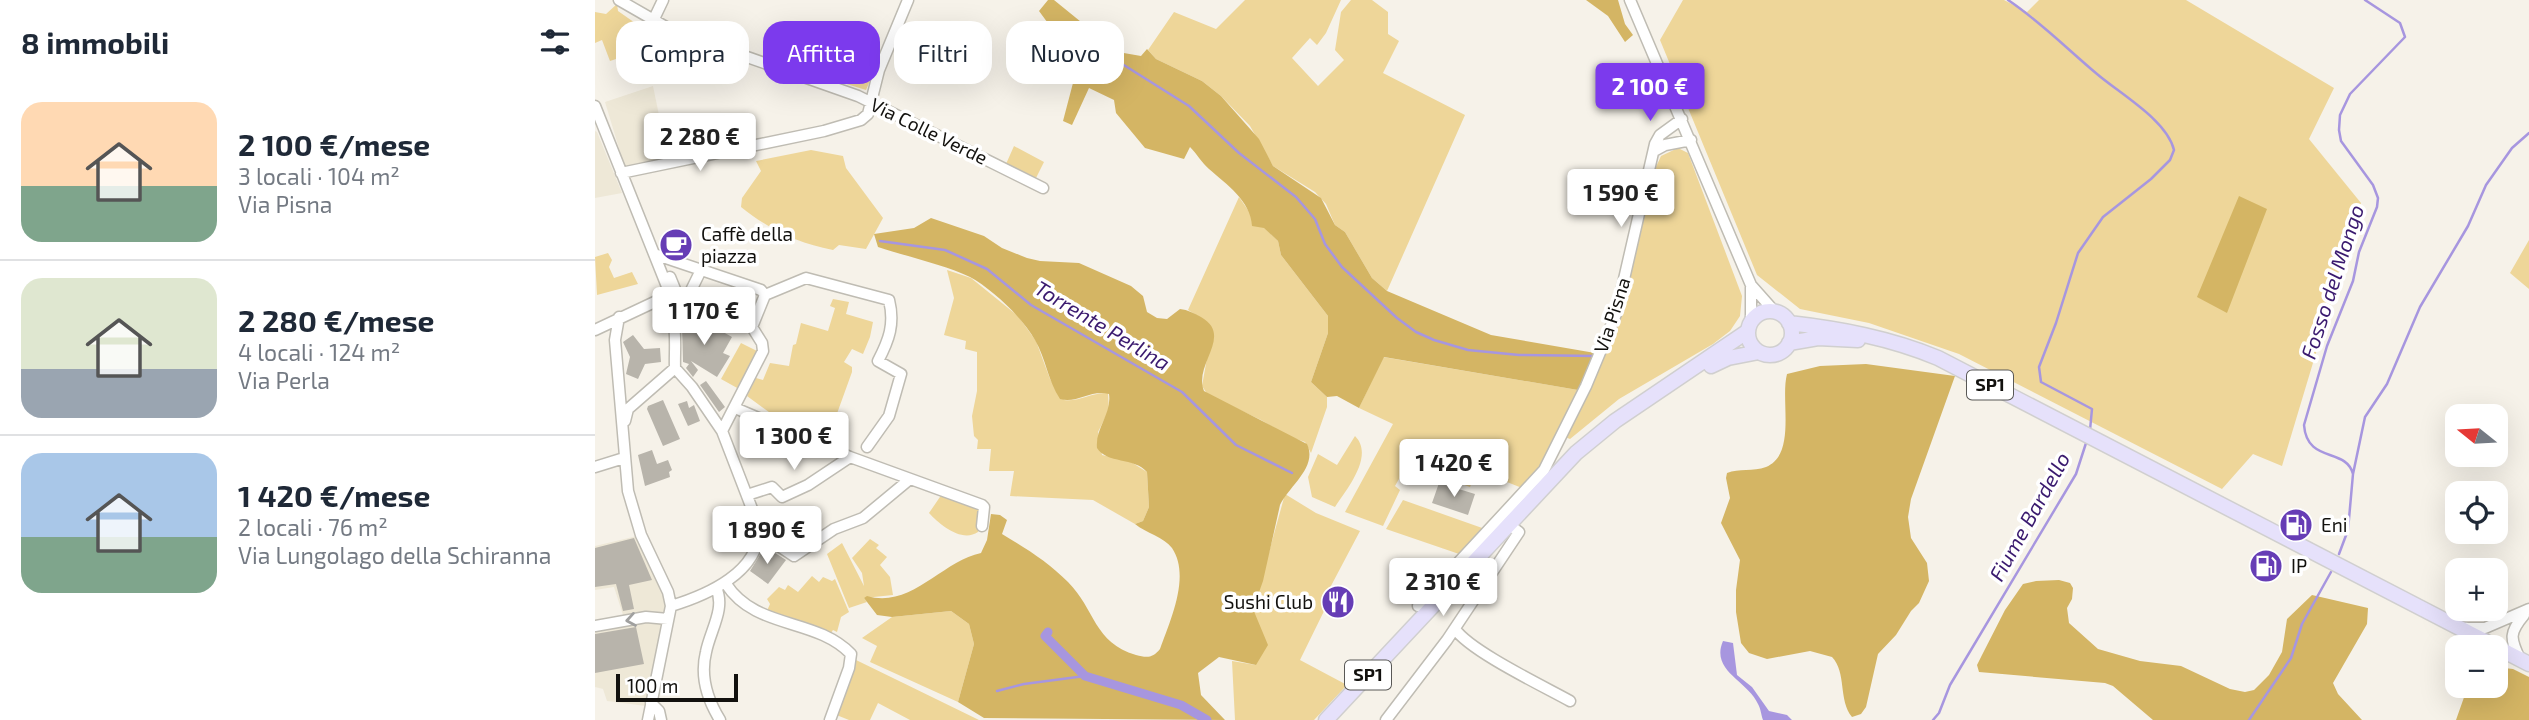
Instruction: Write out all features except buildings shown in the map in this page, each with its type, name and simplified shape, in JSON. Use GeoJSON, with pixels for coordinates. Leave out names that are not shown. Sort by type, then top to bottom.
{"type":"FeatureCollection","features":[{"type":"Feature","properties":{"kind":"main road"},"geometry":{"type":"LineString","coordinates":[[1776,312],[1789,323],[1789,343]]}},
{"type":"Feature","properties":{"kind":"main road","name":"SP1"},"geometry":{"type":"LineString","coordinates":[[1326,720],[1513,528],[1576,453],[1615,421],[1750,326],[1762,313],[1776,312]]}},
{"type":"Feature","properties":{"kind":"main road","name":"SP1"},"geometry":{"type":"LineString","coordinates":[[1789,323],[1847,330],[1938,358],[2524,662]]}},
{"type":"Feature","properties":{"kind":"main road"},"geometry":{"type":"LineString","coordinates":[[1750,326],[1750,343],[1759,352]]}},
{"type":"Feature","properties":{"kind":"main road","name":"SP1"},"geometry":{"type":"LineString","coordinates":[[1663,389],[1728,358],[1759,352],[1776,354],[1789,343],[1818,338],[1891,342]]}},
{"type":"Feature","properties":{"kind":"street","name":"Via Colle Verde"},"geometry":{"type":"LineString","coordinates":[[619,0],[653,21]]}},
{"type":"Feature","properties":{"kind":"street"},"geometry":{"type":"LineString","coordinates":[[653,21],[663,0]]}},
{"type":"Feature","properties":{"kind":"street"},"geometry":{"type":"LineString","coordinates":[[621,173],[850,124],[868,114],[879,69],[908,0]]}},
{"type":"Feature","properties":{"kind":"street"},"geometry":{"type":"LineString","coordinates":[[1630,0],[1751,285],[1776,312]]}},
{"type":"Feature","properties":{"kind":"street","name":"Via Colle Verde"},"geometry":{"type":"LineString","coordinates":[[749,57],[872,102],[1043,188]]}},
{"type":"Feature","properties":{"kind":"street"},"geometry":{"type":"LineString","coordinates":[[595,106],[598,124],[654,254],[664,297],[674,324]]}},
{"type":"Feature","properties":{"kind":"street","name":"Via Pisna"},"geometry":{"type":"LineString","coordinates":[[1418,606],[1544,470],[1586,386],[1616,314],[1660,135],[1682,119]]}},
{"type":"Feature","properties":{"kind":"street"},"geometry":{"type":"LineString","coordinates":[[1654,151],[1665,145],[1691,141]]}},
{"type":"Feature","properties":{"kind":"street"},"geometry":{"type":"LineString","coordinates":[[654,254],[761,290],[765,295]]}},
{"type":"Feature","properties":{"kind":"street"},"geometry":{"type":"LineString","coordinates":[[654,254],[670,278],[679,299],[674,324],[675,368],[692,387],[722,431],[759,527],[759,540],[725,588],[705,652],[706,689],[720,720]]}},
{"type":"Feature","properties":{"kind":"street"},"geometry":{"type":"LineString","coordinates":[[674,324],[701,271]]}},
{"type":"Feature","properties":{"kind":"street"},"geometry":{"type":"LineString","coordinates":[[722,431],[763,351],[762,343],[752,327],[765,295],[807,278],[889,300],[893,321],[887,343],[878,361],[901,374],[889,416],[866,448],[862,461]]}},
{"type":"Feature","properties":{"kind":"street"},"geometry":{"type":"LineString","coordinates":[[1750,326],[1751,285]]}},
{"type":"Feature","properties":{"kind":"street"},"geometry":{"type":"LineString","coordinates":[[596,328],[664,297]]}},
{"type":"Feature","properties":{"kind":"street"},"geometry":{"type":"LineString","coordinates":[[619,317],[615,334],[628,491],[649,557],[668,592],[671,606],[648,720]]}},
{"type":"Feature","properties":{"kind":"street"},"geometry":{"type":"LineString","coordinates":[[596,328],[610,330],[615,334]]}},
{"type":"Feature","properties":{"kind":"street"},"geometry":{"type":"LineString","coordinates":[[623,431],[628,409],[675,368]]}},
{"type":"Feature","properties":{"kind":"street"},"geometry":{"type":"LineString","coordinates":[[619,381],[627,393],[646,396]]}},
{"type":"Feature","properties":{"kind":"street"},"geometry":{"type":"LineString","coordinates":[[735,408],[850,457],[982,505],[982,526]]}},
{"type":"Feature","properties":{"kind":"street"},"geometry":{"type":"LineString","coordinates":[[747,495],[772,487],[782,497],[808,485],[850,457]]}},
{"type":"Feature","properties":{"kind":"street"},"geometry":{"type":"LineString","coordinates":[[595,467],[624,458]]}},
{"type":"Feature","properties":{"kind":"street"},"geometry":{"type":"LineString","coordinates":[[759,527],[779,546],[795,556],[834,529],[863,519],[910,479]]}},
{"type":"Feature","properties":{"kind":"street"},"geometry":{"type":"LineString","coordinates":[[1386,720],[1455,629],[1513,528]]}},
{"type":"Feature","properties":{"kind":"street"},"geometry":{"type":"LineString","coordinates":[[671,606],[725,588]]}},
{"type":"Feature","properties":{"kind":"street"},"geometry":{"type":"LineString","coordinates":[[725,588],[755,612],[821,632],[840,642],[851,654],[849,668],[830,720]]}},
{"type":"Feature","properties":{"kind":"street"},"geometry":{"type":"LineString","coordinates":[[2456,627],[2485,628],[2529,609]]}},
{"type":"Feature","properties":{"kind":"street"},"geometry":{"type":"LineString","coordinates":[[2524,662],[2512,643],[2513,628],[2529,609]]}},
{"type":"Feature","properties":{"kind":"street"},"geometry":{"type":"LineString","coordinates":[[595,626],[646,618],[668,619]]}},
{"type":"Feature","properties":{"kind":"street"},"geometry":{"type":"LineString","coordinates":[[1455,629],[1475,647],[1570,701]]}},
{"type":"Feature","properties":{"kind":"street"},"geometry":{"type":"LineString","coordinates":[[651,703],[659,711],[661,720]]}},
{"type":"Feature","properties":{"kind":"shaded area"},"geometry":{"type":"Polygon","coordinates":[[[1048,0],[1054,0],[1080,21],[1046,21],[1039,11],[1048,0]]]}},
{"type":"Feature","properties":{"kind":"shaded area"},"geometry":{"type":"Polygon","coordinates":[[[1245,0],[1341,0],[1326,33],[1317,45],[1310,38],[1292,58],[1318,86],[1344,60],[1335,50],[1341,12],[1351,0],[1372,0],[1388,12],[1388,34],[1399,41],[1383,73],[1465,115],[1387,291],[1372,278],[1345,232],[1335,225],[1326,204],[1315,192],[1273,166],[1250,126],[1221,96],[1202,81],[1156,59],[1148,50],[1174,12],[1216,29],[1245,0]]]}},
{"type":"Feature","properties":{"kind":"shaded area"},"geometry":{"type":"Polygon","coordinates":[[[1586,0],[1618,0],[1625,24],[1633,35],[1625,42],[1608,16],[1586,0]]]}},
{"type":"Feature","properties":{"kind":"shaded area"},"geometry":{"type":"Polygon","coordinates":[[[1683,0],[2004,0],[2027,12],[2039,0],[2186,0],[2334,88],[2309,139],[2361,203],[2282,466],[2253,454],[2222,489],[1959,354],[1869,323],[1800,309],[1757,275],[1660,40],[1683,0]]]}},
{"type":"Feature","properties":{"kind":"shaded area"},"geometry":{"type":"Polygon","coordinates":[[[617,4],[618,11],[632,21],[616,21],[616,59],[610,61],[602,40],[595,43],[595,12],[606,14],[617,4]]]}},
{"type":"Feature","properties":{"kind":"shaded area"},"geometry":{"type":"Polygon","coordinates":[[[1147,49],[1156,59],[1202,81],[1221,96],[1259,139],[1273,166],[1321,198],[1335,225],[1345,232],[1372,278],[1387,291],[1491,335],[1595,353],[1578,390],[1384,357],[1359,408],[1337,396],[1327,397],[1311,382],[1328,333],[1328,316],[1281,255],[1278,241],[1264,228],[1252,226],[1251,217],[1237,194],[1206,167],[1190,147],[1184,159],[1145,148],[1116,113],[1114,100],[1089,88],[1072,125],[1063,121],[1073,84],[1124,84],[1124,53],[1141,56],[1147,49]]]}},
{"type":"Feature","properties":{"kind":"shaded area"},"geometry":{"type":"Polygon","coordinates":[[[847,84],[869,84],[866,90],[847,84]]]}},
{"type":"Feature","properties":{"kind":"shaded area"},"geometry":{"type":"Polygon","coordinates":[[[653,86],[668,159],[625,168],[605,102],[653,86]]]}},
{"type":"Feature","properties":{"kind":"shaded area"},"geometry":{"type":"Polygon","coordinates":[[[595,131],[597,132],[622,193],[595,198],[595,131]]]}},
{"type":"Feature","properties":{"kind":"shaded area"},"geometry":{"type":"Polygon","coordinates":[[[1014,146],[1044,162],[1035,180],[1006,164],[1014,146]]]}},
{"type":"Feature","properties":{"kind":"shaded area"},"geometry":{"type":"Polygon","coordinates":[[[1678,148],[1688,153],[1742,296],[1740,316],[1730,331],[1713,344],[1619,399],[1570,439],[1565,437],[1624,306],[1655,169],[1661,156],[1678,148]]]}},
{"type":"Feature","properties":{"kind":"shaded area"},"geometry":{"type":"Polygon","coordinates":[[[811,150],[843,156],[846,168],[883,218],[866,249],[839,245],[833,250],[808,244],[773,229],[741,207],[742,198],[761,171],[756,161],[811,150]]]}},
{"type":"Feature","properties":{"kind":"shaded area"},"geometry":{"type":"Polygon","coordinates":[[[2239,196],[2267,209],[2227,313],[2197,297],[2239,196]]]}},
{"type":"Feature","properties":{"kind":"shaded area"},"geometry":{"type":"Polygon","coordinates":[[[1239,197],[1252,216],[1278,241],[1281,255],[1328,316],[1328,333],[1311,382],[1327,397],[1327,407],[1311,453],[1305,442],[1208,395],[1202,386],[1207,358],[1198,316],[1188,310],[1239,197]]]}},
{"type":"Feature","properties":{"kind":"shaded area"},"geometry":{"type":"Polygon","coordinates":[[[931,218],[984,236],[1002,248],[1027,258],[1079,263],[1131,286],[1143,296],[1147,312],[1157,318],[1167,319],[1180,309],[1201,317],[1214,333],[1214,342],[1202,381],[1204,391],[1307,444],[1309,461],[1280,505],[1263,581],[1253,609],[1268,645],[1256,665],[1219,657],[1198,673],[1201,695],[1225,720],[984,718],[958,702],[974,644],[969,624],[951,611],[892,617],[877,615],[864,598],[898,596],[953,565],[981,553],[987,540],[991,514],[1000,515],[1007,520],[1002,534],[1037,556],[1068,582],[1103,634],[1122,650],[1143,657],[1157,652],[1177,599],[1180,572],[1172,548],[1135,524],[1143,521],[1149,507],[1147,472],[1135,464],[1107,456],[1097,448],[1109,394],[1096,393],[1072,400],[1060,399],[1035,340],[997,296],[970,277],[878,247],[874,234],[914,228],[931,218]]]}},
{"type":"Feature","properties":{"kind":"shaded area"},"geometry":{"type":"Polygon","coordinates":[[[2529,240],[2529,289],[2510,273],[2529,240]]]}},
{"type":"Feature","properties":{"kind":"shaded area"},"geometry":{"type":"Polygon","coordinates":[[[608,253],[612,260],[609,267],[614,278],[632,272],[638,284],[597,295],[595,257],[608,253]]]}},
{"type":"Feature","properties":{"kind":"shaded area"},"geometry":{"type":"Polygon","coordinates":[[[947,270],[971,278],[1018,316],[1036,341],[1050,379],[1064,400],[1108,393],[1109,410],[1098,432],[1102,455],[1131,462],[1147,472],[1149,507],[1143,521],[1135,524],[1093,500],[1010,496],[1014,471],[989,471],[991,449],[977,449],[978,440],[974,436],[972,416],[977,391],[977,352],[965,349],[966,341],[944,335],[954,298],[947,270]]]}},
{"type":"Feature","properties":{"kind":"shaded area"},"geometry":{"type":"Polygon","coordinates":[[[833,299],[849,302],[846,314],[873,322],[863,354],[852,349],[844,362],[852,367],[852,372],[826,444],[795,431],[747,396],[756,378],[763,380],[770,363],[789,366],[801,323],[828,331],[835,308],[830,306],[833,299]]]}},
{"type":"Feature","properties":{"kind":"shaded area"},"geometry":{"type":"Polygon","coordinates":[[[741,343],[759,352],[739,389],[721,379],[741,343]]]}},
{"type":"Feature","properties":{"kind":"shaded area"},"geometry":{"type":"Polygon","coordinates":[[[1383,357],[1578,390],[1542,464],[1522,488],[1477,470],[1470,487],[1407,465],[1395,486],[1400,490],[1383,526],[1345,512],[1393,424],[1359,408],[1383,357]]]}},
{"type":"Feature","properties":{"kind":"shaded area"},"geometry":{"type":"Polygon","coordinates":[[[1866,364],[1955,376],[1911,499],[1908,517],[1911,538],[1927,563],[1929,581],[1919,603],[1896,635],[1878,654],[1866,707],[1861,714],[1852,717],[1845,703],[1837,663],[1832,657],[1810,651],[1767,659],[1749,653],[1741,643],[1736,612],[1740,560],[1721,523],[1730,498],[1727,473],[1766,467],[1776,460],[1781,451],[1787,374],[1820,366],[1866,364]]]}},
{"type":"Feature","properties":{"kind":"shaded area"},"geometry":{"type":"Polygon","coordinates":[[[1355,436],[1362,453],[1360,463],[1357,473],[1335,507],[1312,497],[1308,477],[1318,454],[1337,465],[1355,436]]]}},
{"type":"Feature","properties":{"kind":"shaded area"},"geometry":{"type":"Polygon","coordinates":[[[942,494],[970,503],[979,510],[981,521],[978,532],[972,535],[958,534],[939,523],[929,513],[942,494]]]}},
{"type":"Feature","properties":{"kind":"shaded area"},"geometry":{"type":"Polygon","coordinates":[[[1285,494],[1316,513],[1360,531],[1323,601],[1326,607],[1300,660],[1347,685],[1314,720],[1235,720],[1232,661],[1256,665],[1253,610],[1285,494]]]}},
{"type":"Feature","properties":{"kind":"shaded area"},"geometry":{"type":"Polygon","coordinates":[[[1403,500],[1485,529],[1462,555],[1386,529],[1403,500]]]}},
{"type":"Feature","properties":{"kind":"shaded area"},"geometry":{"type":"Polygon","coordinates":[[[637,536],[664,589],[666,616],[623,615],[614,587],[595,590],[595,546],[637,536]]]}},
{"type":"Feature","properties":{"kind":"shaded area"},"geometry":{"type":"Polygon","coordinates":[[[870,539],[879,545],[876,548],[887,557],[880,565],[890,577],[893,595],[864,598],[867,602],[849,608],[827,554],[842,543],[864,586],[862,573],[852,558],[870,539]]]}},
{"type":"Feature","properties":{"kind":"shaded area"},"geometry":{"type":"Polygon","coordinates":[[[812,576],[819,582],[823,577],[832,581],[835,579],[849,612],[841,617],[837,632],[833,630],[831,633],[766,613],[770,604],[767,599],[779,587],[785,590],[788,585],[798,592],[812,576]]]}},
{"type":"Feature","properties":{"kind":"shaded area"},"geometry":{"type":"Polygon","coordinates":[[[2059,580],[2070,583],[2073,588],[2072,599],[2067,608],[2069,623],[2098,649],[2140,661],[2181,666],[2230,689],[2245,692],[2254,690],[2269,675],[2282,652],[2287,619],[2312,595],[2368,608],[2367,624],[2333,683],[2338,694],[2362,720],[2153,720],[2113,686],[2105,683],[1979,672],[1977,665],[2005,610],[2023,584],[2059,580]]]}},
{"type":"Feature","properties":{"kind":"shaded area"},"geometry":{"type":"Polygon","coordinates":[[[951,611],[969,624],[974,644],[958,702],[870,662],[877,646],[862,638],[892,617],[951,611]]]}},
{"type":"Feature","properties":{"kind":"shaded area"},"geometry":{"type":"Polygon","coordinates":[[[621,619],[661,624],[646,706],[607,701],[603,689],[595,687],[595,624],[621,619]]]}},
{"type":"Feature","properties":{"kind":"shaded area"},"geometry":{"type":"Polygon","coordinates":[[[1723,641],[1733,643],[1737,675],[1752,687],[1769,711],[1787,715],[1792,720],[1763,720],[1753,696],[1726,668],[1720,651],[1723,641]]]}},
{"type":"Feature","properties":{"kind":"shaded area"},"geometry":{"type":"Polygon","coordinates":[[[854,659],[979,720],[910,720],[878,703],[870,720],[849,720],[834,714],[854,659]]]}},
{"type":"Feature","properties":{"kind":"shaded area"},"geometry":{"type":"Polygon","coordinates":[[[2508,668],[2529,677],[2529,720],[2456,720],[2464,698],[2508,698],[2508,668]]]}},
{"type":"Feature","properties":{"kind":"waterway","name":"Fiume Bardello"},"geometry":{"type":"LineString","coordinates":[[2008,0],[2141,108],[2162,128],[2174,150],[2170,160],[2151,179],[2103,217],[2078,253],[2039,367],[2041,382],[2092,409],[2090,430]]}},
{"type":"Feature","properties":{"kind":"waterway","name":"Fosso del Mongo"},"geometry":{"type":"LineString","coordinates":[[2353,474],[2343,460],[2319,451],[2312,445],[2304,425],[2327,346],[2353,281],[2359,252],[2377,207],[2378,198],[2373,185],[2341,141],[2340,115],[2350,94],[2405,37],[2400,23],[2365,0]]}},
{"type":"Feature","properties":{"kind":"waterway"},"geometry":{"type":"LineString","coordinates":[[1124,65],[1189,106],[1239,153],[1296,197],[1315,219],[1325,244],[1342,267],[1416,332],[1468,350],[1519,355],[1594,356]]}},
{"type":"Feature","properties":{"kind":"waterway"},"geometry":{"type":"LineString","coordinates":[[2339,554],[2348,530],[2353,474],[2365,417],[2387,384],[2420,307],[2468,226],[2486,185],[2512,148],[2529,133]]}},
{"type":"Feature","properties":{"kind":"waterway","name":"Torrente Perlina"},"geometry":{"type":"LineString","coordinates":[[880,241],[945,250],[987,269],[1031,305],[1182,392],[1236,445],[1292,473]]}},
{"type":"Feature","properties":{"kind":"waterway","name":"Fiume Bardello"},"geometry":{"type":"LineString","coordinates":[[1933,720],[1939,713],[1950,685],[2076,474],[2087,440]]}},
{"type":"Feature","properties":{"kind":"waterway","name":"Fosso del Mongo"},"geometry":{"type":"LineString","coordinates":[[2249,720],[2291,658],[2302,624],[2331,572]]}},
{"type":"Feature","properties":{"kind":"waterway"},"geometry":{"type":"LineString","coordinates":[[1048,632],[1045,636],[1085,676],[1181,705],[1207,720]]}},
{"type":"Feature","properties":{"kind":"waterway"},"geometry":{"type":"LineString","coordinates":[[997,691],[1024,684],[1085,676]]}},
{"type":"Feature","properties":{"kind":"place","name":"Caffè della piazza"},"geometry":{"type":"Point","coordinates":[676,245]}},
{"type":"Feature","properties":{"kind":"place","name":"Eni"},"geometry":{"type":"Point","coordinates":[2296,525]}},
{"type":"Feature","properties":{"kind":"place","name":"IP"},"geometry":{"type":"Point","coordinates":[2266,566]}},
{"type":"Feature","properties":{"kind":"place","name":"Sushi Club"},"geometry":{"type":"Point","coordinates":[1338,602]}}]}
